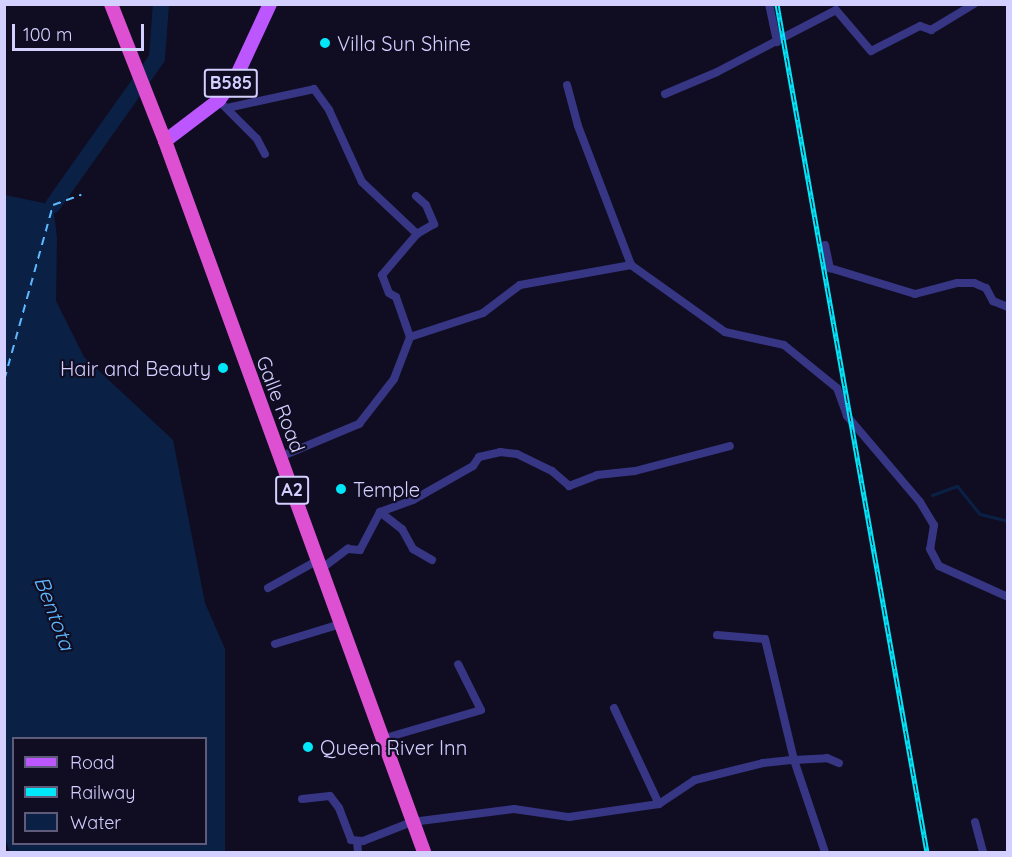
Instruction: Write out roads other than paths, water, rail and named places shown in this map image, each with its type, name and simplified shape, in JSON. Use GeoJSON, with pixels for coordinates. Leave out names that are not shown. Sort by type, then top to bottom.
{"type":"FeatureCollection","features":[{"type":"Feature","properties":{"kind":"highway","name":"Galle Road"},"geometry":{"type":"LineString","coordinates":[[111,4],[162,135],[424,852]]}},
{"type":"Feature","properties":{"kind":"main road","name":"B585"},"geometry":{"type":"LineString","coordinates":[[162,135],[223,104],[270,4]]}},
{"type":"Feature","properties":{"kind":"street"},"geometry":{"type":"LineString","coordinates":[[768,4],[777,42]]}},
{"type":"Feature","properties":{"kind":"street"},"geometry":{"type":"LineString","coordinates":[[665,94],[777,42],[836,10],[871,51],[920,26],[931,30],[974,4]]}},
{"type":"Feature","properties":{"kind":"street"},"geometry":{"type":"LineString","coordinates":[[567,85],[578,126],[631,265],[724,332],[784,345],[837,388],[848,416],[920,502],[934,525],[930,549],[939,566],[1008,597]]}},
{"type":"Feature","properties":{"kind":"street"},"geometry":{"type":"LineString","coordinates":[[223,104],[314,88],[329,110],[362,182],[417,234]]}},
{"type":"Feature","properties":{"kind":"street"},"geometry":{"type":"LineString","coordinates":[[223,104],[257,140],[265,154]]}},
{"type":"Feature","properties":{"kind":"street"},"geometry":{"type":"LineString","coordinates":[[280,457],[359,424],[394,379],[410,337],[396,297],[388,293],[382,275],[417,234],[434,224],[426,206],[416,196]]}},
{"type":"Feature","properties":{"kind":"street"},"geometry":{"type":"LineString","coordinates":[[825,245],[830,268],[915,294],[957,283],[974,283],[986,288],[993,301],[1008,307]]}},
{"type":"Feature","properties":{"kind":"street"},"geometry":{"type":"LineString","coordinates":[[410,337],[483,314],[520,285],[631,265]]}},
{"type":"Feature","properties":{"kind":"street"},"geometry":{"type":"LineString","coordinates":[[268,588],[348,549],[360,550],[380,512],[413,500],[473,465],[478,457],[500,452],[537,463],[569,486],[597,475],[635,471],[729,446]]}},
{"type":"Feature","properties":{"kind":"street"},"geometry":{"type":"LineString","coordinates":[[380,512],[402,529],[413,549],[432,560]]}},
{"type":"Feature","properties":{"kind":"street"},"geometry":{"type":"LineString","coordinates":[[275,644],[341,624]]}},
{"type":"Feature","properties":{"kind":"street"},"geometry":{"type":"LineString","coordinates":[[717,635],[765,639],[794,760],[825,852]]}},
{"type":"Feature","properties":{"kind":"street"},"geometry":{"type":"LineString","coordinates":[[382,739],[482,710],[458,664]]}},
{"type":"Feature","properties":{"kind":"street"},"geometry":{"type":"LineString","coordinates":[[614,708],[659,804]]}},
{"type":"Feature","properties":{"kind":"street"},"geometry":{"type":"LineString","coordinates":[[302,798],[330,796],[339,808],[351,840],[357,842],[412,822],[514,809],[569,817],[659,804],[694,780],[764,763],[827,758],[839,763]]}},
{"type":"Feature","properties":{"kind":"street"},"geometry":{"type":"LineString","coordinates":[[975,822],[983,852]]}},
{"type":"Feature","properties":{"kind":"street"},"geometry":{"type":"LineString","coordinates":[[357,842],[358,852]]}},
{"type":"Feature","properties":{"kind":"water","name":"Bentota"},"geometry":{"type":"Polygon","coordinates":[[[5,195],[53,205],[57,238],[56,301],[84,357],[173,440],[205,603],[225,649],[225,852],[10,852],[4,836],[5,195]]]}},
{"type":"Feature","properties":{"kind":"waterway"},"geometry":{"type":"LineString","coordinates":[[53,205],[157,58],[161,4]]}},
{"type":"Feature","properties":{"kind":"waterway"},"geometry":{"type":"LineString","coordinates":[[932,495],[957,486],[980,514],[1008,521]]}},
{"type":"Feature","properties":{"kind":"railway"},"geometry":{"type":"LineString","coordinates":[[777,4],[927,852]]}},
{"type":"Feature","properties":{"kind":"place","name":"Villa Sun Shine"},"geometry":{"type":"Point","coordinates":[325,43]}},
{"type":"Feature","properties":{"kind":"place","name":"Hair and Beauty"},"geometry":{"type":"Point","coordinates":[223,368]}},
{"type":"Feature","properties":{"kind":"place","name":"Temple"},"geometry":{"type":"Point","coordinates":[341,489]}},
{"type":"Feature","properties":{"kind":"place","name":"Queen River Inn"},"geometry":{"type":"Point","coordinates":[308,747]}}]}
